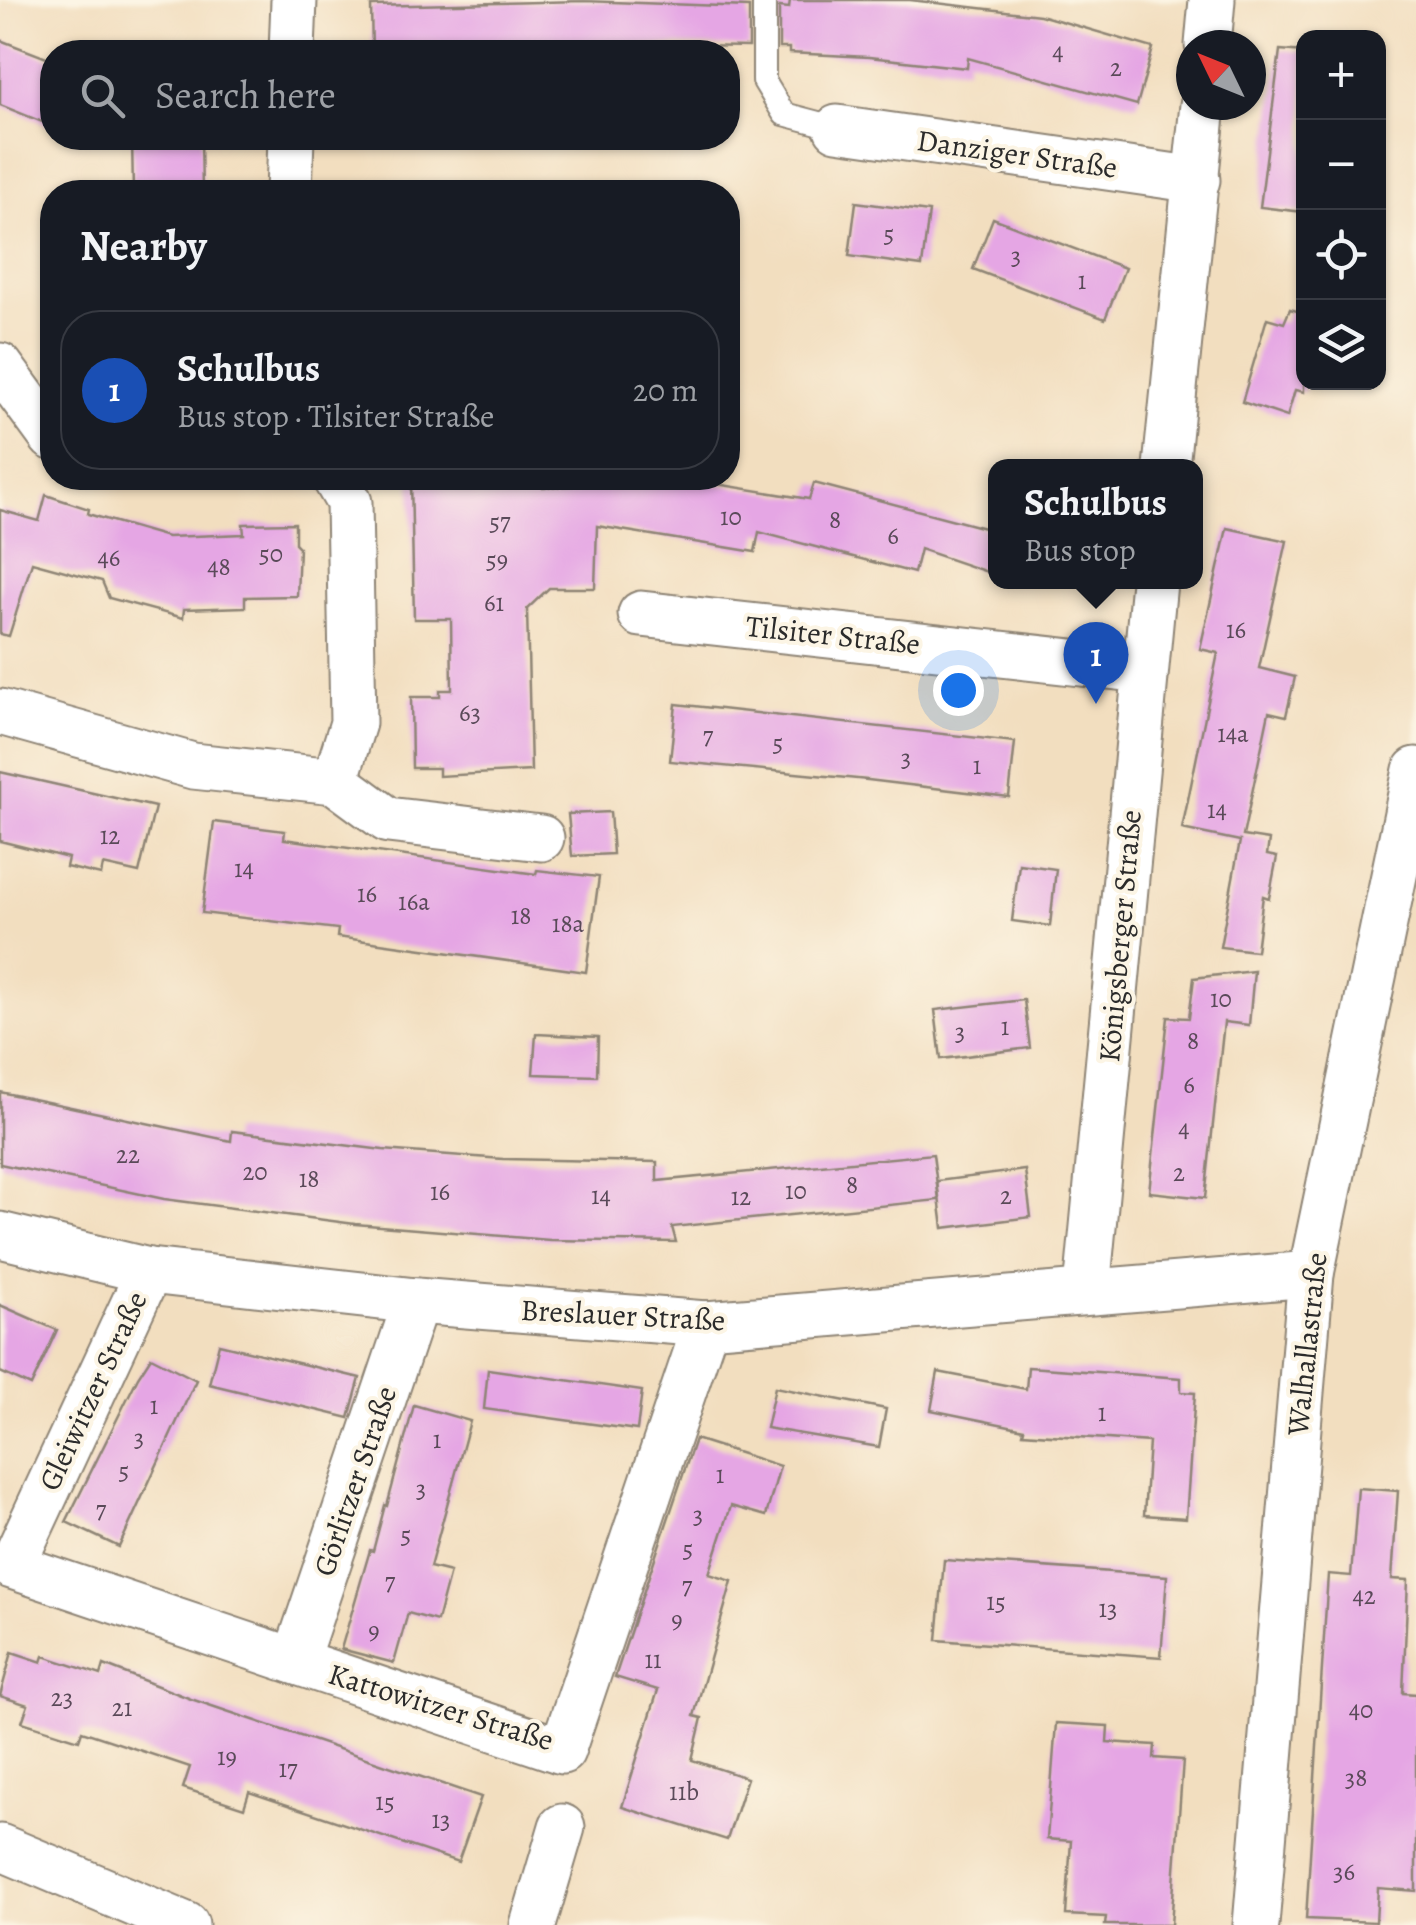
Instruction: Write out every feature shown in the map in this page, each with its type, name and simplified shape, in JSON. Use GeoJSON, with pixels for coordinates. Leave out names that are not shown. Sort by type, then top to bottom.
{"type":"FeatureCollection","features":[{"type":"Feature","properties":{"kind":"street"},"geometry":{"type":"LineString","coordinates":[[292,40],[294,0]]}},
{"type":"Feature","properties":{"kind":"street"},"geometry":{"type":"LineString","coordinates":[[1209,30],[1212,0]]}},
{"type":"Feature","properties":{"kind":"street"},"geometry":{"type":"LineString","coordinates":[[1167,459],[1202,120]]}},
{"type":"Feature","properties":{"kind":"street","name":"Danziger Straße"},"geometry":{"type":"LineString","coordinates":[[838,128],[1197,180]]}},
{"type":"Feature","properties":{"kind":"street"},"geometry":{"type":"LineString","coordinates":[[289,180],[290,150]]}},
{"type":"Feature","properties":{"kind":"street"},"geometry":{"type":"LineString","coordinates":[[0,366],[40,421]]}},
{"type":"Feature","properties":{"kind":"street"},"geometry":{"type":"LineString","coordinates":[[335,781],[353,723],[349,502],[342,490]]}},
{"type":"Feature","properties":{"kind":"street","name":"Königsberger Straße"},"geometry":{"type":"LineString","coordinates":[[1086,1290],[1153,589]]}},
{"type":"Feature","properties":{"kind":"street","name":"Tilsiter Straße"},"geometry":{"type":"LineString","coordinates":[[641,614],[1144,670]]}},
{"type":"Feature","properties":{"kind":"street"},"geometry":{"type":"LineString","coordinates":[[0,712],[192,766],[335,781],[388,820],[541,838]]}},
{"type":"Feature","properties":{"kind":"street","name":"Walhallastraße"},"geometry":{"type":"LineString","coordinates":[[1256,1925],[1311,1274],[1416,770]]}},
{"type":"Feature","properties":{"kind":"street","name":"Breslauer Straße"},"geometry":{"type":"LineString","coordinates":[[0,1235],[149,1270],[416,1301],[706,1324],[1311,1274]]}},
{"type":"Feature","properties":{"kind":"street","name":"Gleiwitzer Straße"},"geometry":{"type":"LineString","coordinates":[[6,1568],[149,1270]]}},
{"type":"Feature","properties":{"kind":"street","name":"Görlitzer Straße"},"geometry":{"type":"LineString","coordinates":[[295,1662],[416,1301]]}},
{"type":"Feature","properties":{"kind":"street","name":"Kattowitzer Straße"},"geometry":{"type":"LineString","coordinates":[[6,1568],[562,1751],[706,1324]]}},
{"type":"Feature","properties":{"kind":"street"},"geometry":{"type":"LineString","coordinates":[[533,1925],[562,1827]]}},
{"type":"Feature","properties":{"kind":"street"},"geometry":{"type":"LineString","coordinates":[[0,1847],[186,1925]]}},
{"type":"Feature","properties":{"kind":"lane"},"geometry":{"type":"LineString","coordinates":[[764,0],[764,81],[784,114],[838,128]]}},
{"type":"Feature","properties":{"kind":"building"},"geometry":{"type":"Polygon","coordinates":[[[790,0],[910,0],[1040,15],[1153,48],[1137,105],[968,58],[967,68],[789,53],[789,48],[779,48],[779,7],[789,8],[790,0]]]}},
{"type":"Feature","properties":{"kind":"building"},"geometry":{"type":"Polygon","coordinates":[[[584,1],[749,7],[749,47],[740,47],[740,40],[372,40],[371,6],[584,1]]]}},
{"type":"Feature","properties":{"kind":"building"},"geometry":{"type":"Polygon","coordinates":[[[0,40],[40,55],[40,121],[0,105],[0,40]]]}},
{"type":"Feature","properties":{"kind":"building"},"geometry":{"type":"Polygon","coordinates":[[[1280,50],[1296,51],[1296,211],[1260,207],[1280,50]]]}},
{"type":"Feature","properties":{"kind":"building"},"geometry":{"type":"Polygon","coordinates":[[[132,150],[201,150],[202,180],[133,180],[132,150]]]}},
{"type":"Feature","properties":{"kind":"building"},"geometry":{"type":"Polygon","coordinates":[[[856,202],[929,212],[922,266],[849,256],[856,202]]]}},
{"type":"Feature","properties":{"kind":"building"},"geometry":{"type":"Polygon","coordinates":[[[993,218],[1125,268],[1105,319],[973,269],[993,218]]]}},
{"type":"Feature","properties":{"kind":"building"},"geometry":{"type":"Polygon","coordinates":[[[1290,309],[1296,311],[1296,390],[1304,390],[1304,392],[1295,390],[1287,417],[1242,402],[1267,318],[1284,323],[1290,309]]]}},
{"type":"Feature","properties":{"kind":"building"},"geometry":{"type":"Polygon","coordinates":[[[814,483],[988,529],[988,572],[920,549],[914,573],[759,532],[755,552],[597,526],[595,588],[549,588],[527,609],[531,771],[439,776],[439,768],[412,768],[411,697],[440,697],[440,690],[452,690],[451,619],[414,619],[411,490],[740,488],[809,499],[814,483]]]}},
{"type":"Feature","properties":{"kind":"building"},"geometry":{"type":"Polygon","coordinates":[[[46,495],[89,509],[88,514],[167,537],[244,534],[243,524],[295,523],[295,543],[299,547],[297,596],[245,597],[245,607],[184,609],[183,618],[109,598],[102,581],[32,562],[9,636],[0,634],[0,510],[39,521],[46,495]]]}},
{"type":"Feature","properties":{"kind":"building"},"geometry":{"type":"Polygon","coordinates":[[[1227,528],[1287,541],[1259,668],[1295,677],[1286,716],[1269,712],[1243,836],[1269,840],[1267,855],[1277,857],[1269,898],[1263,896],[1256,951],[1220,947],[1240,841],[1182,829],[1218,653],[1200,649],[1227,528]]]}},
{"type":"Feature","properties":{"kind":"building"},"geometry":{"type":"Polygon","coordinates":[[[676,704],[1015,742],[1009,797],[670,761],[676,704]]]}},
{"type":"Feature","properties":{"kind":"building"},"geometry":{"type":"Polygon","coordinates":[[[0,772],[155,807],[139,873],[103,865],[101,875],[66,867],[68,858],[0,841],[0,772]]]}},
{"type":"Feature","properties":{"kind":"building"},"geometry":{"type":"Polygon","coordinates":[[[610,812],[613,854],[572,856],[568,814],[610,812]]]}},
{"type":"Feature","properties":{"kind":"building"},"geometry":{"type":"Polygon","coordinates":[[[214,822],[285,831],[284,839],[536,874],[537,870],[599,877],[586,972],[337,937],[338,929],[202,913],[214,822]]]}},
{"type":"Feature","properties":{"kind":"building"},"geometry":{"type":"Polygon","coordinates":[[[1019,864],[1056,869],[1050,926],[1012,921],[1019,864]]]}},
{"type":"Feature","properties":{"kind":"building"},"geometry":{"type":"Polygon","coordinates":[[[1254,971],[1249,1025],[1224,1022],[1205,1198],[1149,1192],[1168,1017],[1189,1018],[1194,978],[1254,971]]]}},
{"type":"Feature","properties":{"kind":"building"},"geometry":{"type":"Polygon","coordinates":[[[1024,1000],[1030,1048],[941,1059],[935,1010],[1024,1000]]]}},
{"type":"Feature","properties":{"kind":"building"},"geometry":{"type":"Polygon","coordinates":[[[536,1034],[598,1037],[597,1076],[533,1074],[536,1034]]]}},
{"type":"Feature","properties":{"kind":"building"},"geometry":{"type":"Polygon","coordinates":[[[0,1092],[231,1141],[232,1131],[383,1150],[503,1159],[657,1162],[657,1181],[933,1154],[939,1200],[672,1227],[676,1242],[550,1240],[355,1224],[164,1199],[0,1164],[0,1092]]]}},
{"type":"Feature","properties":{"kind":"building"},"geometry":{"type":"Polygon","coordinates":[[[1025,1170],[1031,1217],[943,1228],[937,1181],[1025,1170]]]}},
{"type":"Feature","properties":{"kind":"building"},"geometry":{"type":"Polygon","coordinates":[[[0,1305],[57,1330],[31,1386],[0,1372],[0,1305]]]}},
{"type":"Feature","properties":{"kind":"building"},"geometry":{"type":"Polygon","coordinates":[[[219,1344],[360,1378],[349,1418],[209,1384],[219,1344]]]}},
{"type":"Feature","properties":{"kind":"building"},"geometry":{"type":"Polygon","coordinates":[[[151,1357],[196,1380],[119,1547],[66,1522],[151,1357]]]}},
{"type":"Feature","properties":{"kind":"building"},"geometry":{"type":"Polygon","coordinates":[[[1028,1367],[1181,1378],[1181,1392],[1195,1393],[1186,1518],[1144,1515],[1149,1442],[1023,1433],[1024,1429],[931,1410],[938,1372],[1026,1389],[1028,1367]]]}},
{"type":"Feature","properties":{"kind":"building"},"geometry":{"type":"Polygon","coordinates":[[[488,1369],[642,1391],[637,1430],[484,1409],[488,1369]]]}},
{"type":"Feature","properties":{"kind":"building"},"geometry":{"type":"Polygon","coordinates":[[[775,1387],[886,1409],[879,1447],[766,1428],[775,1387]]]}},
{"type":"Feature","properties":{"kind":"building"},"geometry":{"type":"Polygon","coordinates":[[[414,1405],[470,1421],[430,1567],[450,1572],[437,1621],[408,1613],[394,1663],[341,1649],[387,1506],[414,1405]]]}},
{"type":"Feature","properties":{"kind":"building"},"geometry":{"type":"Polygon","coordinates":[[[695,1439],[780,1466],[766,1516],[731,1506],[709,1574],[732,1581],[694,1716],[702,1718],[692,1760],[747,1778],[727,1840],[622,1807],[658,1690],[615,1677],[695,1439]]]}},
{"type":"Feature","properties":{"kind":"building"},"geometry":{"type":"Polygon","coordinates":[[[1358,1488],[1398,1491],[1392,1579],[1408,1580],[1403,1693],[1416,1694],[1416,1891],[1378,1888],[1376,1922],[1306,1919],[1328,1574],[1351,1576],[1358,1488]]]}},
{"type":"Feature","properties":{"kind":"building"},"geometry":{"type":"Polygon","coordinates":[[[944,1560],[1167,1576],[1161,1657],[937,1640],[944,1560]]]}},
{"type":"Feature","properties":{"kind":"building"},"geometry":{"type":"Polygon","coordinates":[[[12,1652],[42,1662],[44,1656],[101,1675],[104,1665],[191,1699],[481,1797],[458,1862],[249,1792],[244,1808],[183,1788],[190,1767],[82,1731],[79,1740],[22,1722],[28,1705],[0,1696],[12,1652]]]}},
{"type":"Feature","properties":{"kind":"building"},"geometry":{"type":"Polygon","coordinates":[[[1056,1723],[1108,1726],[1107,1742],[1155,1745],[1154,1758],[1183,1760],[1171,1925],[1105,1925],[1106,1917],[1066,1915],[1071,1841],[1047,1839],[1056,1723]]]}},
{"type":"Feature","properties":{"kind":"place","name":"Schulbus"},"geometry":{"type":"Point","coordinates":[1096,704]}}]}
